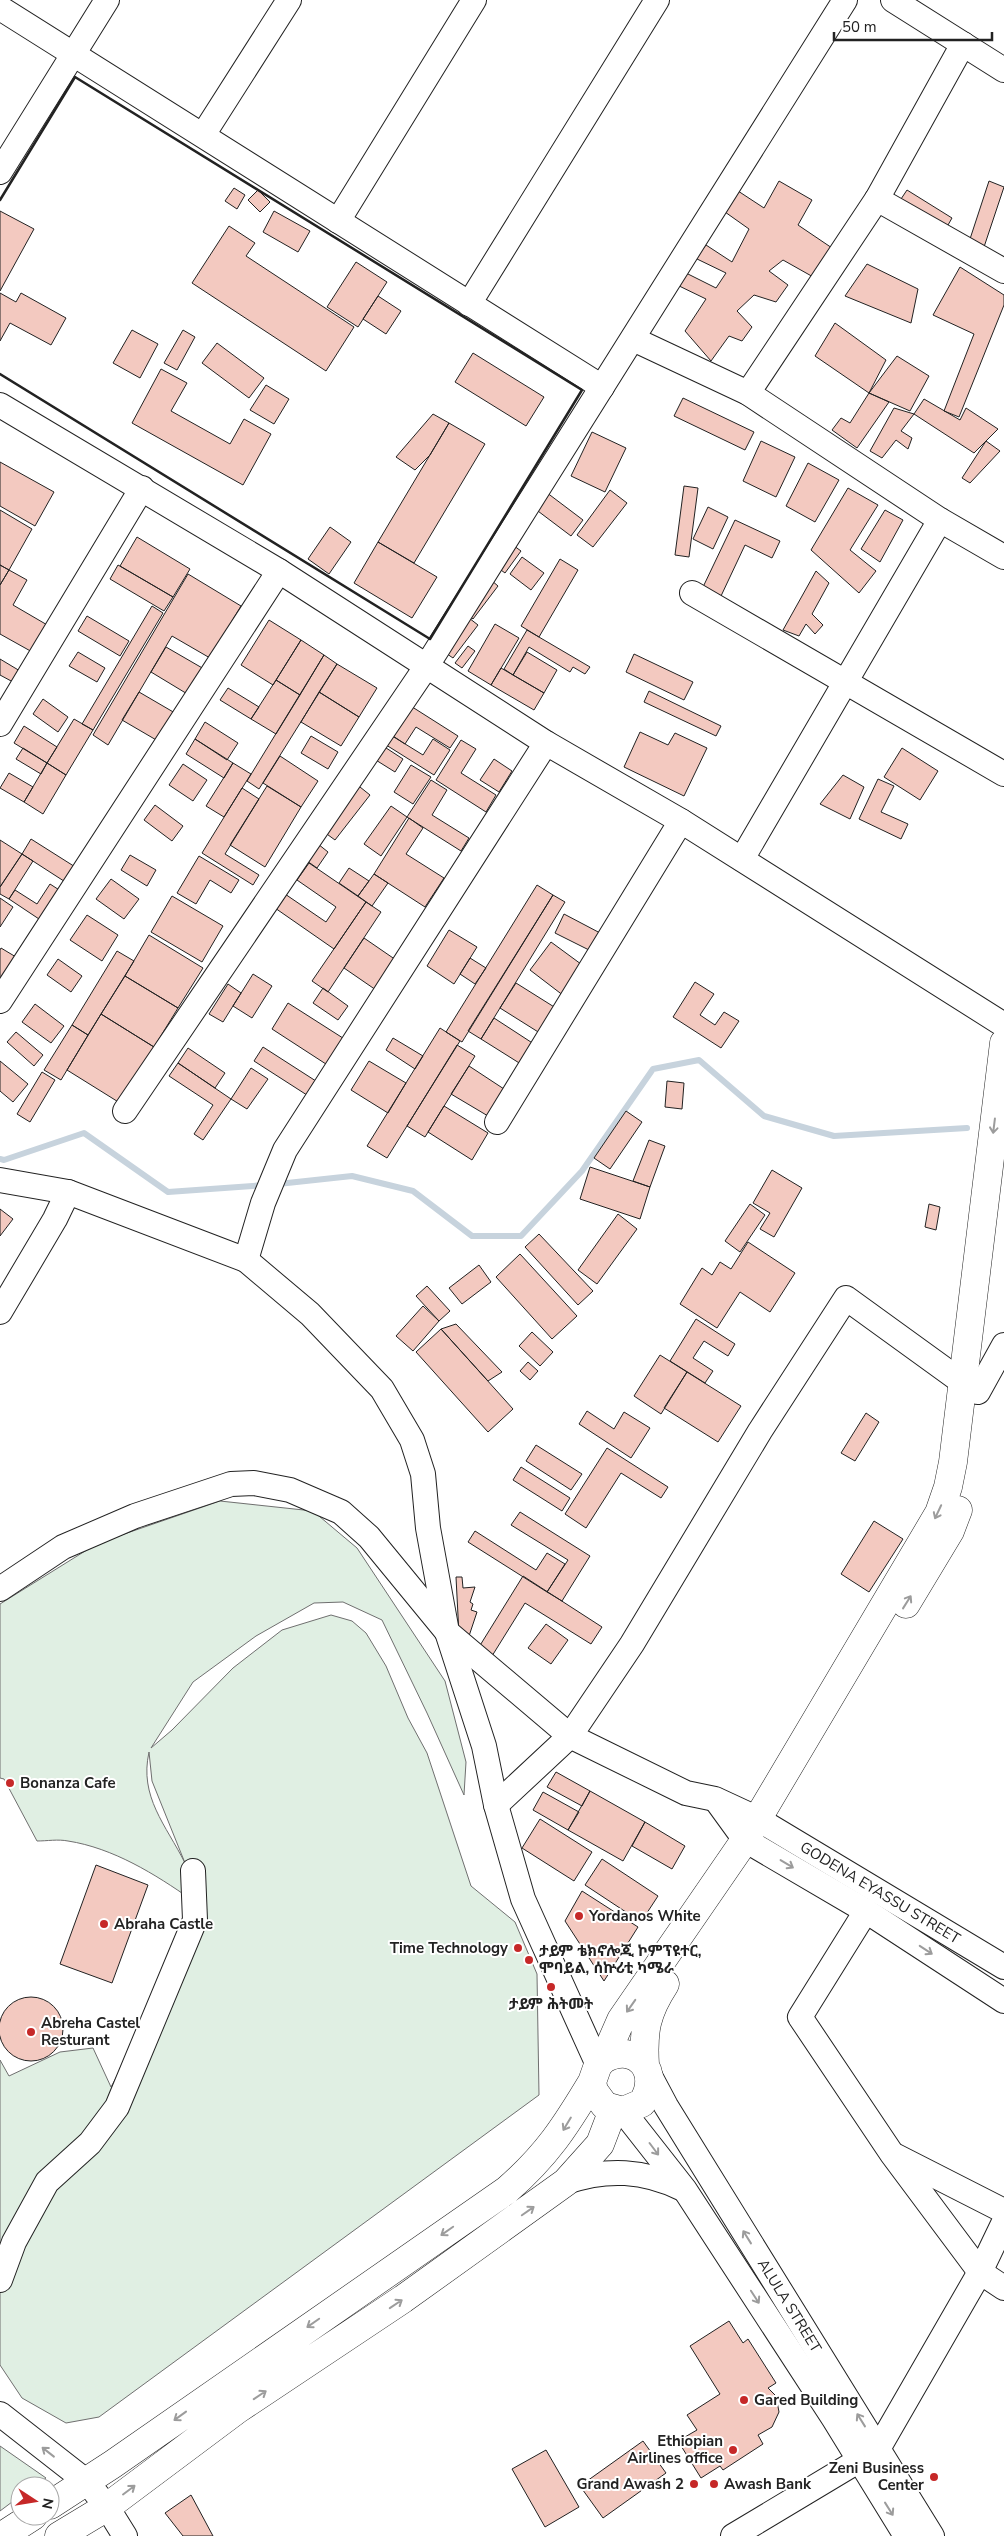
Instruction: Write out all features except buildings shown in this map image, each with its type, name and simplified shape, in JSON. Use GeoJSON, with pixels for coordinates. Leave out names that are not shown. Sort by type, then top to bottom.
{"type":"FeatureCollection","features":[{"type":"Feature","properties":{"kind":"main road"},"geometry":{"type":"LineString","coordinates":[[970,1387],[1004,1043]]}},
{"type":"Feature","properties":{"kind":"main road"},"geometry":{"type":"LineString","coordinates":[[598,2069],[598,2100],[618,2110],[642,2103],[650,2084],[644,2031],[648,2015],[656,1998],[757,1832],[939,1513],[948,1488],[970,1387],[1004,1188]]}},
{"type":"Feature","properties":{"kind":"main road"},"geometry":{"type":"LineString","coordinates":[[60,2499],[87,2482],[507,2190],[534,2166],[563,2131],[598,2069],[621,2020],[757,1832]]}},
{"type":"Feature","properties":{"kind":"main road"},"geometry":{"type":"LineString","coordinates":[[598,2069],[620,2053],[630,2054],[647,2070]]}},
{"type":"Feature","properties":{"kind":"main road"},"geometry":{"type":"LineString","coordinates":[[59,2536],[107,2507],[238,2409],[403,2299],[566,2182],[600,2144],[618,2110]]}},
{"type":"Feature","properties":{"kind":"main road"},"geometry":{"type":"LineString","coordinates":[[224,2385],[238,2409]]}},
{"type":"Feature","properties":{"kind":"main road"},"geometry":{"type":"LineString","coordinates":[[2,2536],[18,2526]]}},
{"type":"Feature","properties":{"kind":"street"},"geometry":{"type":"LineString","coordinates":[[0,172],[107,0]]}},
{"type":"Feature","properties":{"kind":"street"},"geometry":{"type":"LineString","coordinates":[[203,135],[289,0]]}},
{"type":"Feature","properties":{"kind":"street"},"geometry":{"type":"LineString","coordinates":[[338,221],[474,0]]}},
{"type":"Feature","properties":{"kind":"street"},"geometry":{"type":"LineString","coordinates":[[469,304],[657,0]]}},
{"type":"Feature","properties":{"kind":"street"},"geometry":{"type":"LineString","coordinates":[[125,1111],[426,667],[845,0]]}},
{"type":"Feature","properties":{"kind":"street"},"geometry":{"type":"LineString","coordinates":[[893,0],[1004,70]]}},
{"type":"Feature","properties":{"kind":"street"},"geometry":{"type":"LineString","coordinates":[[0,8],[602,387]]}},
{"type":"Feature","properties":{"kind":"street"},"geometry":{"type":"LineString","coordinates":[[748,393],[877,200],[963,44]]}},
{"type":"Feature","properties":{"kind":"street"},"geometry":{"type":"LineString","coordinates":[[877,200],[1004,271]]}},
{"type":"Feature","properties":{"kind":"street"},"geometry":{"type":"LineString","coordinates":[[633,338],[748,393],[940,520],[1004,557]]}},
{"type":"Feature","properties":{"kind":"street"},"geometry":{"type":"LineString","coordinates":[[0,406],[142,488],[279,571],[546,743],[681,821],[1004,1025]]}},
{"type":"Feature","properties":{"kind":"street"},"geometry":{"type":"LineString","coordinates":[[0,724],[142,488]]}},
{"type":"Feature","properties":{"kind":"street"},"geometry":{"type":"LineString","coordinates":[[742,859],[940,520]]}},
{"type":"Feature","properties":{"kind":"street"},"geometry":{"type":"LineString","coordinates":[[0,1001],[279,571]]}},
{"type":"Feature","properties":{"kind":"street"},"geometry":{"type":"LineString","coordinates":[[692,593],[1004,774]]}},
{"type":"Feature","properties":{"kind":"street"},"geometry":{"type":"LineString","coordinates":[[246,1260],[258,1220],[281,1160],[546,743]]}},
{"type":"Feature","properties":{"kind":"street"},"geometry":{"type":"LineString","coordinates":[[497,1122],[681,821]]}},
{"type":"Feature","properties":{"kind":"street"},"geometry":{"type":"LineString","coordinates":[[0,1180],[68,1192],[246,1260],[310,1314],[382,1389],[412,1440],[423,1474],[428,1528],[447,1632],[484,1746],[496,1805],[523,1899],[598,2069]]}},
{"type":"Feature","properties":{"kind":"street"},"geometry":{"type":"LineString","coordinates":[[0,1312],[55,1219],[68,1192]]}},
{"type":"Feature","properties":{"kind":"street"},"geometry":{"type":"LineString","coordinates":[[496,1805],[570,1736],[632,1644],[760,1431],[846,1298],[970,1387],[1004,1345]]}},
{"type":"Feature","properties":{"kind":"street"},"geometry":{"type":"LineString","coordinates":[[0,1589],[64,1547],[135,1516],[231,1484],[254,1483],[290,1490],[341,1512],[369,1537],[447,1632],[570,1736],[686,1793],[715,1799],[866,1911],[1004,2001]]}},
{"type":"Feature","properties":{"kind":"street","name":"GODENA EYASSU STREET"},"geometry":{"type":"LineString","coordinates":[[757,1832],[1004,1967]]}},
{"type":"Feature","properties":{"kind":"street"},"geometry":{"type":"LineString","coordinates":[[0,2280],[14,2242],[47,2182],[90,2143],[117,2107],[195,1920],[193,1871]]}},
{"type":"Feature","properties":{"kind":"street"},"geometry":{"type":"LineString","coordinates":[[866,1911],[800,2016],[892,2154],[980,2272],[1004,2288]]}},
{"type":"Feature","properties":{"kind":"street","name":"ALULA STREET"},"geometry":{"type":"LineString","coordinates":[[647,2070],[868,2454],[906,2536]]}},
{"type":"Feature","properties":{"kind":"street","name":"ALULA STREET"},"geometry":{"type":"LineString","coordinates":[[618,2110],[686,2190],[834,2419],[868,2454],[932,2536]]}},
{"type":"Feature","properties":{"kind":"street"},"geometry":{"type":"LineString","coordinates":[[892,2154],[1004,2211]]}},
{"type":"Feature","properties":{"kind":"street"},"geometry":{"type":"LineString","coordinates":[[566,2182],[600,2173],[630,2172],[656,2177],[686,2190]]}},
{"type":"Feature","properties":{"kind":"street"},"geometry":{"type":"LineString","coordinates":[[733,2536],[868,2454],[980,2272],[1004,2222]]}},
{"type":"Feature","properties":{"kind":"street"},"geometry":{"type":"LineString","coordinates":[[0,2414],[87,2482],[107,2507],[125,2536]]}},
{"type":"Feature","properties":{"kind":"green space"},"geometry":{"type":"Polygon","coordinates":[[[220,1501],[313,1511],[357,1548],[445,1681],[466,1762],[464,1795],[382,1620],[343,1602],[314,1603],[256,1636],[193,1682],[151,1748],[172,1730],[233,1668],[282,1630],[331,1615],[352,1621],[366,1633],[386,1666],[408,1718],[427,1753],[471,1886],[515,1922],[537,1974],[539,2095],[99,2417],[66,2423],[22,2398],[0,2365],[0,2060],[9,2076],[60,2052],[93,2048],[111,2087],[137,2039],[192,1900],[133,1863],[117,1856],[85,1844],[64,1840],[37,1841],[4,1779],[0,1778],[0,1604],[98,1543],[220,1501]],[[149,1752],[147,1768],[151,1797],[156,1810],[185,1863],[152,1781],[149,1752]]]}},
{"type":"Feature","properties":{"kind":"green space"},"geometry":{"type":"Polygon","coordinates":[[[0,2446],[43,2476],[10,2476],[10,2504],[0,2511],[0,2446]]]}},
{"type":"Feature","properties":{"kind":"waterway"},"geometry":{"type":"LineString","coordinates":[[278,1184],[352,1176],[413,1191],[472,1236],[521,1236],[582,1171],[653,1069],[699,1060],[764,1116],[834,1136],[967,1128]]}},
{"type":"Feature","properties":{"kind":"waterway"},"geometry":{"type":"LineString","coordinates":[[0,1159],[4,1160],[84,1133],[168,1192],[265,1185]]}},
{"type":"Feature","properties":{"kind":"wall"},"geometry":{"type":"LineString","coordinates":[[0,200],[75,77],[582,390],[430,639],[0,374]]}},
{"type":"Feature","properties":{"kind":"place","name":"Bonanza Cafe"},"geometry":{"type":"Point","coordinates":[10,1783]}},
{"type":"Feature","properties":{"kind":"place","name":"Yordanos White"},"geometry":{"type":"Point","coordinates":[579,1916]}},
{"type":"Feature","properties":{"kind":"place","name":"Abraha Castle"},"geometry":{"type":"Point","coordinates":[104,1924]}},
{"type":"Feature","properties":{"kind":"place","name":"Time Technology"},"geometry":{"type":"Point","coordinates":[518,1948]}},
{"type":"Feature","properties":{"kind":"place","name":"ታይም ቴክኖሎጂ ኮምፕዩተር, ሞባይል, ሰኵሪቲ ካሜራ"},"geometry":{"type":"Point","coordinates":[529,1960]}},
{"type":"Feature","properties":{"kind":"place","name":"ታይም ሕትመት"},"geometry":{"type":"Point","coordinates":[551,1987]}},
{"type":"Feature","properties":{"kind":"place","name":"Abreha Castel Resturant"},"geometry":{"type":"Point","coordinates":[31,2032]}},
{"type":"Feature","properties":{"kind":"place","name":"Gared Building"},"geometry":{"type":"Point","coordinates":[744,2400]}},
{"type":"Feature","properties":{"kind":"place","name":"Ethiopian Airlines office"},"geometry":{"type":"Point","coordinates":[733,2450]}},
{"type":"Feature","properties":{"kind":"place","name":"Zeni Business Center"},"geometry":{"type":"Point","coordinates":[934,2477]}},
{"type":"Feature","properties":{"kind":"place","name":"Grand Awash 2"},"geometry":{"type":"Point","coordinates":[694,2484]}},
{"type":"Feature","properties":{"kind":"place","name":"Awash Bank"},"geometry":{"type":"Point","coordinates":[714,2484]}}]}
